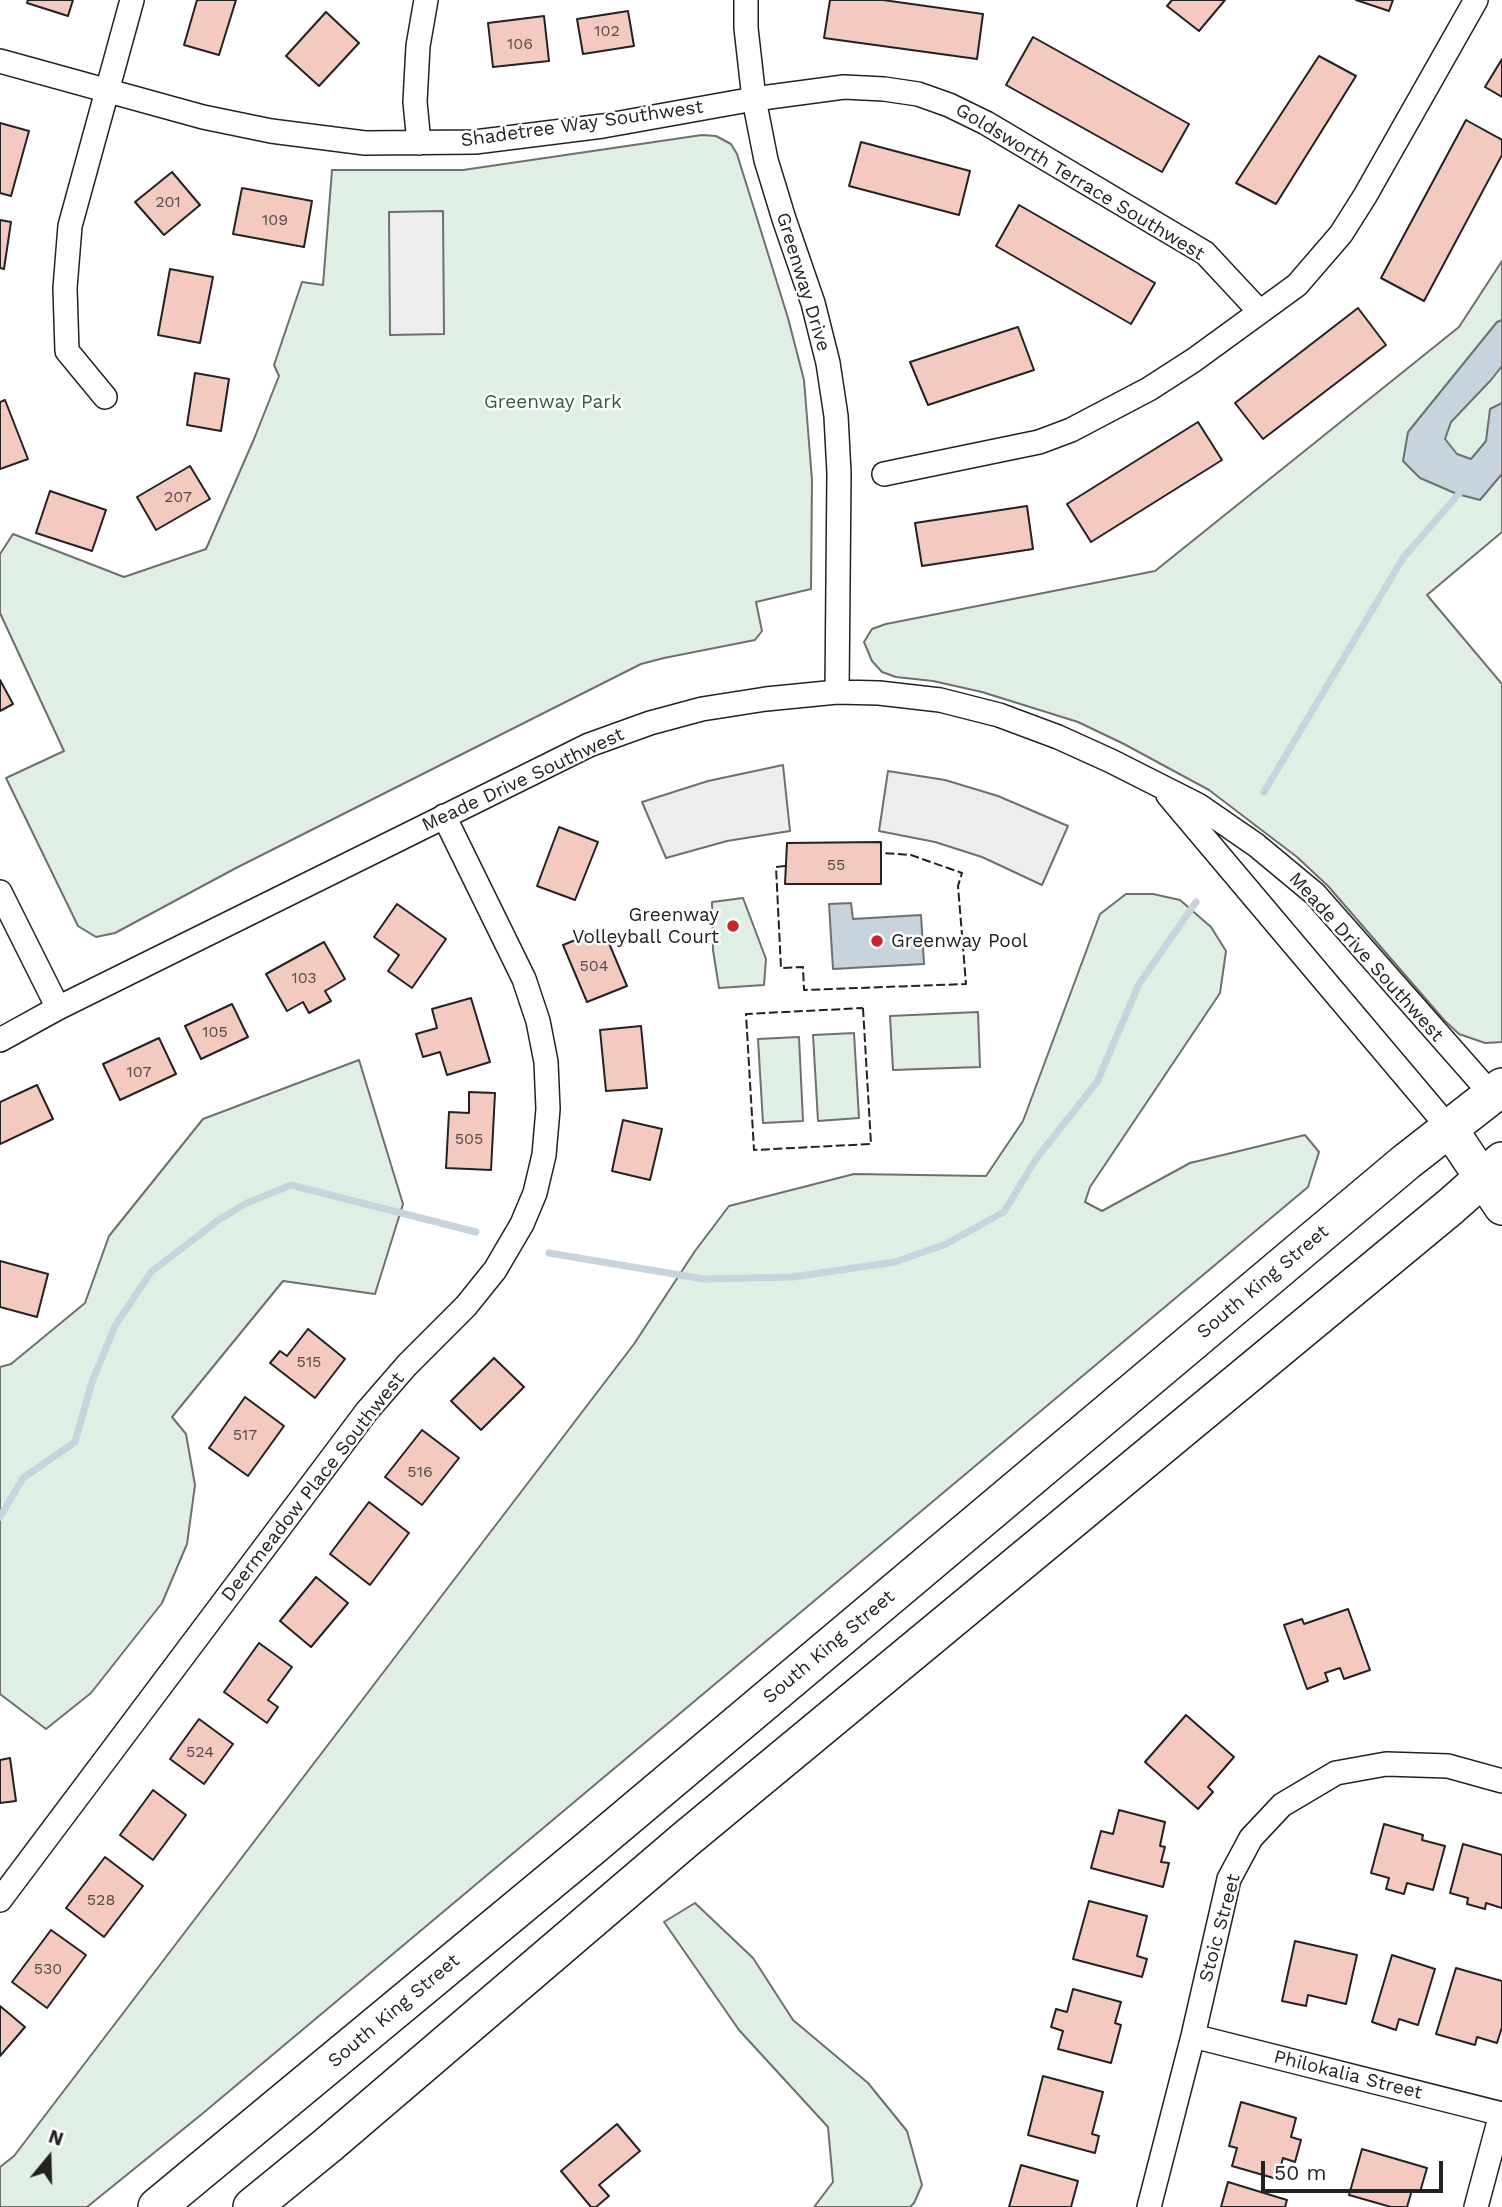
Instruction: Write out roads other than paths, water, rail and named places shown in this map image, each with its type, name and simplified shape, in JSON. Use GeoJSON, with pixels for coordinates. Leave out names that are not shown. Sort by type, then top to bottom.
{"type":"FeatureCollection","features":[{"type":"Feature","properties":{"kind":"highway","name":"South King Street"},"geometry":{"type":"LineString","coordinates":[[157,2207],[589,1850],[1406,1162],[1449,1128],[1499,1096]]}},
{"type":"Feature","properties":{"kind":"highway"},"geometry":{"type":"LineString","coordinates":[[253,2207],[686,1839],[1429,1225],[1496,1182]]}},
{"type":"Feature","properties":{"kind":"main road"},"geometry":{"type":"LineString","coordinates":[[1449,1128],[1496,1182]]}},
{"type":"Feature","properties":{"kind":"street"},"geometry":{"type":"LineString","coordinates":[[105,397],[67,351],[65,288],[70,226],[132,0]]}},
{"type":"Feature","properties":{"kind":"street"},"geometry":{"type":"LineString","coordinates":[[419,142],[415,91],[418,46],[426,0]]}},
{"type":"Feature","properties":{"kind":"street","name":"Greenway Drive"},"geometry":{"type":"LineString","coordinates":[[746,0],[746,28],[754,99],[766,160],[813,303],[828,363],[836,416],[839,473],[837,692]]}},
{"type":"Feature","properties":{"kind":"street"},"geometry":{"type":"LineString","coordinates":[[884,474],[1038,442],[1071,430],[1149,389],[1297,285],[1341,234],[1365,196],[1476,0]]}},
{"type":"Feature","properties":{"kind":"street","name":"Shadetree Way Southwest"},"geometry":{"type":"LineString","coordinates":[[0,61],[203,117],[271,131],[365,144],[475,142],[577,129],[754,99]]}},
{"type":"Feature","properties":{"kind":"street","name":"Goldsworth Terrace Southwest"},"geometry":{"type":"LineString","coordinates":[[754,99],[844,87],[918,94],[950,105],[1205,253],[1260,313]]}},
{"type":"Feature","properties":{"kind":"street","name":"Meade Drive Southwest"},"geometry":{"type":"LineString","coordinates":[[0,1040],[58,1008],[589,746],[650,723],[702,709],[837,692],[879,693],[940,700],[999,715],[1058,737],[1198,805],[1287,869],[1315,894],[1499,1096]]}},
{"type":"Feature","properties":{"kind":"street","name":"Meade Drive Southwest"},"geometry":{"type":"LineString","coordinates":[[1160,785],[1449,1128]]}},
{"type":"Feature","properties":{"kind":"street","name":"Deermeadow Place Southwest"},"geometry":{"type":"LineString","coordinates":[[0,1900],[367,1412],[407,1365],[466,1306],[495,1270],[517,1236],[535,1193],[544,1155],[548,1109],[546,1062],[538,1021],[524,979],[444,816]]}},
{"type":"Feature","properties":{"kind":"street"},"geometry":{"type":"LineString","coordinates":[[0,892],[58,1008]]}},
{"type":"Feature","properties":{"kind":"street","name":"Stoic Street"},"geometry":{"type":"LineString","coordinates":[[1149,2207],[1193,2036],[1229,1879],[1251,1838],[1282,1805],[1336,1773],[1386,1764],[1448,1766],[1502,1781]]}},
{"type":"Feature","properties":{"kind":"street","name":"Philokalia Street"},"geometry":{"type":"LineString","coordinates":[[1193,2036],[1502,2114]]}},
{"type":"Feature","properties":{"kind":"street"},"geometry":{"type":"LineString","coordinates":[[1476,2207],[1502,2114]]}},
{"type":"Feature","properties":{"kind":"waterway"},"geometry":{"type":"LineString","coordinates":[[1264,792],[1403,558],[1463,489]]}},
{"type":"Feature","properties":{"kind":"waterway"},"geometry":{"type":"LineString","coordinates":[[549,1253],[704,1279],[793,1277],[895,1262],[946,1244],[1004,1212],[1036,1159],[1097,1082],[1139,984],[1196,902]]}},
{"type":"Feature","properties":{"kind":"waterway"},"geometry":{"type":"LineString","coordinates":[[0,1517],[23,1478],[75,1442],[92,1382],[115,1326],[151,1272],[220,1219],[247,1203],[291,1185],[476,1232]]}},
{"type":"Feature","properties":{"kind":"place","name":"Greenway Volleyball Court"},"geometry":{"type":"Point","coordinates":[733,926]}},
{"type":"Feature","properties":{"kind":"place","name":"Greenway Pool"},"geometry":{"type":"Point","coordinates":[877,941]}},
{"type":"Feature","properties":{"kind":"park label","name":"Greenway Park"},"geometry":{"type":"Point","coordinates":[553,402]}}]}
